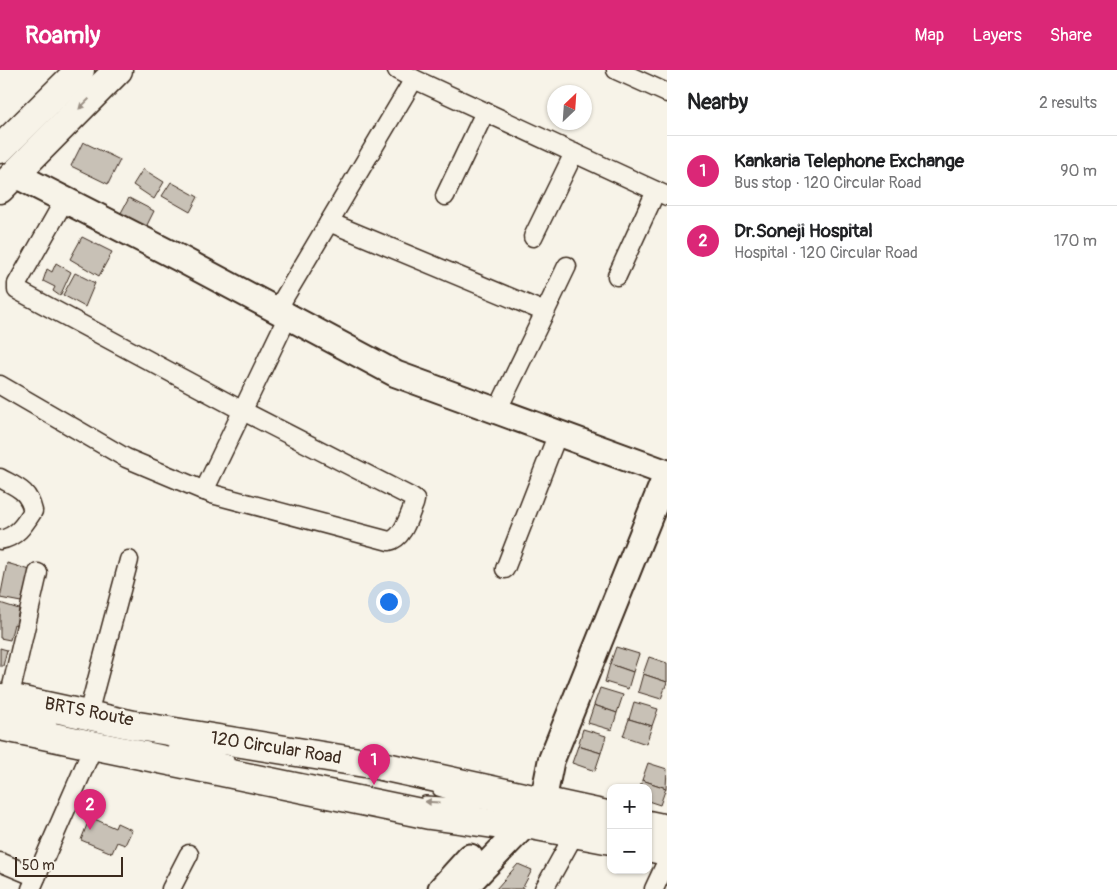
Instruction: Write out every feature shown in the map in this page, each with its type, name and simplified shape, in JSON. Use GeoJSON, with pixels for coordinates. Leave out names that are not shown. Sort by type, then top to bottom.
{"type":"FeatureCollection","features":[{"type":"Feature","properties":{"kind":"main road"},"geometry":{"type":"LineString","coordinates":[[0,149],[80,70]]}},
{"type":"Feature","properties":{"kind":"main road"},"geometry":{"type":"LineString","coordinates":[[7,181],[118,70]]}},
{"type":"Feature","properties":{"kind":"main road","name":"120 Circular Road"},"geometry":{"type":"LineString","coordinates":[[3,703],[88,714],[138,726],[377,765],[518,815],[575,833],[607,839]]}},
{"type":"Feature","properties":{"kind":"main road","name":"120 Circular Road"},"geometry":{"type":"LineString","coordinates":[[0,726],[430,815],[607,816]]}},
{"type":"Feature","properties":{"kind":"main road"},"geometry":{"type":"LineString","coordinates":[[652,826],[667,829]]}},
{"type":"Feature","properties":{"kind":"main road"},"geometry":{"type":"LineString","coordinates":[[652,849],[667,851]]}},
{"type":"Feature","properties":{"kind":"street"},"geometry":{"type":"LineString","coordinates":[[397,70],[662,193],[617,276]]}},
{"type":"Feature","properties":{"kind":"street"},"geometry":{"type":"LineString","coordinates":[[616,70],[667,93]]}},
{"type":"Feature","properties":{"kind":"street"},"geometry":{"type":"LineString","coordinates":[[288,316],[280,303],[414,79]]}},
{"type":"Feature","properties":{"kind":"street"},"geometry":{"type":"LineString","coordinates":[[445,196],[485,112]]}},
{"type":"Feature","properties":{"kind":"street"},"geometry":{"type":"LineString","coordinates":[[533,237],[574,153]]}},
{"type":"Feature","properties":{"kind":"street"},"geometry":{"type":"LineString","coordinates":[[7,181],[64,201],[180,258],[396,374],[667,473],[551,761],[518,815],[463,889]]}},
{"type":"Feature","properties":{"kind":"street"},"geometry":{"type":"LineString","coordinates":[[0,386],[126,458],[204,491],[389,541],[399,536],[410,512],[414,500],[411,497],[243,411],[16,290],[64,201]]}},
{"type":"Feature","properties":{"kind":"street"},"geometry":{"type":"LineString","coordinates":[[329,222],[545,312]]}},
{"type":"Feature","properties":{"kind":"street"},"geometry":{"type":"LineString","coordinates":[[497,411],[568,266]]}},
{"type":"Feature","properties":{"kind":"street"},"geometry":{"type":"LineString","coordinates":[[204,491],[288,316]]}},
{"type":"Feature","properties":{"kind":"street"},"geometry":{"type":"LineString","coordinates":[[505,569],[558,433]]}},
{"type":"Feature","properties":{"kind":"street"},"geometry":{"type":"LineString","coordinates":[[0,478],[21,489],[30,499],[33,511],[11,538],[0,540]]}},
{"type":"Feature","properties":{"kind":"street"},"geometry":{"type":"LineString","coordinates":[[88,714],[129,560]]}},
{"type":"Feature","properties":{"kind":"street"},"geometry":{"type":"LineString","coordinates":[[3,703],[38,573]]}},
{"type":"Feature","properties":{"kind":"street"},"geometry":{"type":"LineString","coordinates":[[0,862],[34,883],[94,745]]}},
{"type":"Feature","properties":{"kind":"street"},"geometry":{"type":"LineString","coordinates":[[441,889],[518,815]]}},
{"type":"Feature","properties":{"kind":"street"},"geometry":{"type":"LineString","coordinates":[[544,889],[575,833]]}},
{"type":"Feature","properties":{"kind":"street"},"geometry":{"type":"LineString","coordinates":[[171,889],[189,854]]}},
{"type":"Feature","properties":{"kind":"street"},"geometry":{"type":"LineString","coordinates":[[654,889],[667,861]]}},
{"type":"Feature","properties":{"kind":"lane","name":"BRTS Route"},"geometry":{"type":"LineString","coordinates":[[3,703],[57,722]]}},
{"type":"Feature","properties":{"kind":"lane"},"geometry":{"type":"LineString","coordinates":[[167,743],[237,758]]}},
{"type":"Feature","properties":{"kind":"lane"},"geometry":{"type":"LineString","coordinates":[[429,789],[518,815]]}},
{"type":"Feature","properties":{"kind":"lane"},"geometry":{"type":"LineString","coordinates":[[413,799],[481,804]]}},
{"type":"Feature","properties":{"kind":"lane"},"geometry":{"type":"LineString","coordinates":[[453,889],[483,854]]}},
{"type":"Feature","properties":{"kind":"building"},"geometry":{"type":"Polygon","coordinates":[[[83,142],[120,160],[108,184],[71,166],[83,142]]]}},
{"type":"Feature","properties":{"kind":"building"},"geometry":{"type":"Polygon","coordinates":[[[143,169],[164,182],[154,199],[133,185],[143,169]]]}},
{"type":"Feature","properties":{"kind":"building"},"geometry":{"type":"Polygon","coordinates":[[[171,182],[198,197],[190,212],[162,196],[171,182]]]}},
{"type":"Feature","properties":{"kind":"building"},"geometry":{"type":"Polygon","coordinates":[[[129,198],[154,211],[142,235],[116,222],[129,198]]]}},
{"type":"Feature","properties":{"kind":"building"},"geometry":{"type":"Polygon","coordinates":[[[82,237],[112,252],[99,276],[70,259],[82,237]]]}},
{"type":"Feature","properties":{"kind":"building"},"geometry":{"type":"Polygon","coordinates":[[[56,263],[71,272],[60,296],[53,291],[55,287],[43,281],[47,269],[52,272],[56,263]]]}},
{"type":"Feature","properties":{"kind":"building"},"geometry":{"type":"Polygon","coordinates":[[[75,273],[95,283],[85,307],[63,295],[75,273]]]}},
{"type":"Feature","properties":{"kind":"building"},"geometry":{"type":"Polygon","coordinates":[[[7,563],[30,570],[21,602],[0,598],[7,563]]]}},
{"type":"Feature","properties":{"kind":"building"},"geometry":{"type":"Polygon","coordinates":[[[0,603],[19,609],[16,625],[14,624],[10,640],[0,638],[0,603]]]}},
{"type":"Feature","properties":{"kind":"building"},"geometry":{"type":"Polygon","coordinates":[[[616,647],[639,654],[633,672],[610,664],[616,647]]]}},
{"type":"Feature","properties":{"kind":"building"},"geometry":{"type":"Polygon","coordinates":[[[0,648],[7,650],[3,666],[0,666],[0,648]]]}},
{"type":"Feature","properties":{"kind":"building"},"geometry":{"type":"Polygon","coordinates":[[[649,657],[667,663],[667,682],[643,674],[649,657]]]}},
{"type":"Feature","properties":{"kind":"building"},"geometry":{"type":"Polygon","coordinates":[[[610,664],[633,672],[628,689],[605,682],[610,664]]]}},
{"type":"Feature","properties":{"kind":"building"},"geometry":{"type":"Polygon","coordinates":[[[643,674],[667,682],[661,699],[638,692],[643,674]]]}},
{"type":"Feature","properties":{"kind":"building"},"geometry":{"type":"Polygon","coordinates":[[[600,688],[623,695],[617,713],[594,705],[600,688]]]}},
{"type":"Feature","properties":{"kind":"building"},"geometry":{"type":"Polygon","coordinates":[[[634,702],[658,709],[652,726],[629,719],[634,702]]]}},
{"type":"Feature","properties":{"kind":"building"},"geometry":{"type":"Polygon","coordinates":[[[594,705],[617,713],[612,730],[588,723],[594,705]]]}},
{"type":"Feature","properties":{"kind":"building"},"geometry":{"type":"Polygon","coordinates":[[[629,719],[652,726],[646,744],[623,736],[629,719]]]}},
{"type":"Feature","properties":{"kind":"building"},"geometry":{"type":"Polygon","coordinates":[[[583,729],[606,736],[601,753],[578,746],[583,729]]]}},
{"type":"Feature","properties":{"kind":"building"},"geometry":{"type":"Polygon","coordinates":[[[578,746],[601,753],[595,771],[572,763],[578,746]]]}},
{"type":"Feature","properties":{"kind":"building"},"geometry":{"type":"Polygon","coordinates":[[[648,763],[667,769],[666,788],[642,780],[648,763]]]}},
{"type":"Feature","properties":{"kind":"building"},"geometry":{"type":"Polygon","coordinates":[[[642,780],[666,788],[660,805],[652,802],[652,784],[641,784],[642,780]]]}},
{"type":"Feature","properties":{"kind":"building"},"geometry":{"type":"Polygon","coordinates":[[[90,817],[115,828],[117,823],[132,830],[125,845],[117,842],[112,853],[81,840],[90,817]]]}},
{"type":"Feature","properties":{"kind":"building"},"geometry":{"type":"Polygon","coordinates":[[[518,864],[532,870],[522,889],[496,889],[518,864]]]}},
{"type":"Feature","properties":{"kind":"place","name":"Kankaria Telephone Exchange"},"geometry":{"type":"Point","coordinates":[374,785]}},
{"type":"Feature","properties":{"kind":"place","name":"Dr.Soneji Hospital"},"geometry":{"type":"Point","coordinates":[90,830]}}]}
